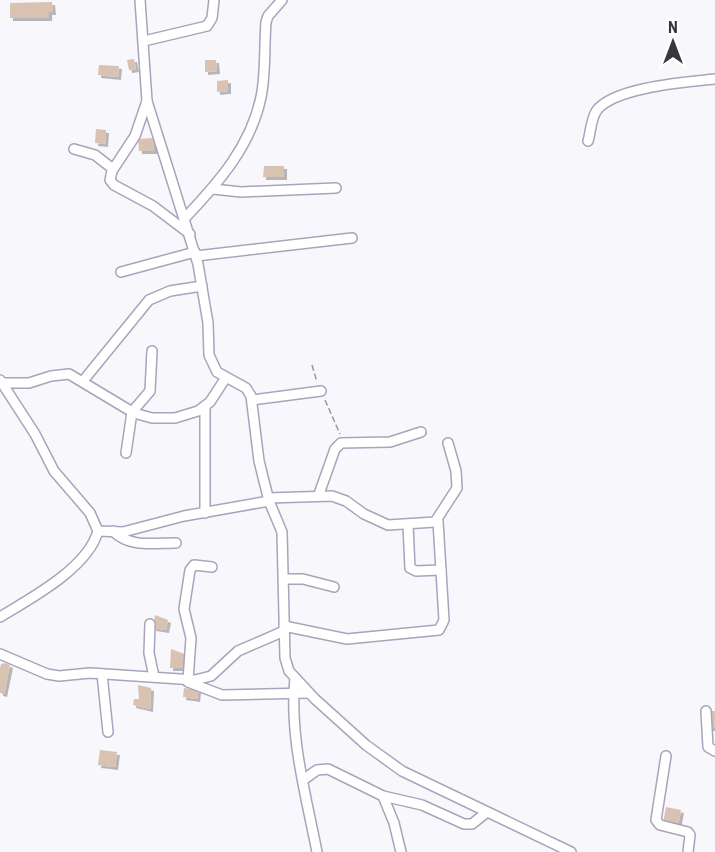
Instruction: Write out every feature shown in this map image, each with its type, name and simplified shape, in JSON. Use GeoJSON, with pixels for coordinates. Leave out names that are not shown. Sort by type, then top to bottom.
{"type":"FeatureCollection","features":[{"type":"Feature","properties":{"kind":"street"},"geometry":{"type":"LineString","coordinates":[[141,0],[147,101],[186,218],[195,254],[202,286],[209,355],[217,372],[225,379],[246,388],[252,400],[259,460],[268,499],[282,532],[285,658],[289,671],[309,693],[366,745],[402,771],[571,852]]}},
{"type":"Feature","properties":{"kind":"street"},"geometry":{"type":"LineString","coordinates":[[144,41],[207,26],[212,18],[214,0]]}},
{"type":"Feature","properties":{"kind":"street"},"geometry":{"type":"LineString","coordinates":[[186,218],[213,189],[235,160],[257,111],[263,84],[266,22],[268,16],[282,0]]}},
{"type":"Feature","properties":{"kind":"street"},"geometry":{"type":"LineString","coordinates":[[588,141],[595,114],[601,106],[644,88],[715,79]]}},
{"type":"Feature","properties":{"kind":"street"},"geometry":{"type":"LineString","coordinates":[[147,101],[135,136],[113,169],[110,180],[114,185],[153,206],[190,234]]}},
{"type":"Feature","properties":{"kind":"street"},"geometry":{"type":"LineString","coordinates":[[74,149],[95,155],[113,169]]}},
{"type":"Feature","properties":{"kind":"street"},"geometry":{"type":"LineString","coordinates":[[213,189],[241,192],[336,188]]}},
{"type":"Feature","properties":{"kind":"street"},"geometry":{"type":"LineString","coordinates":[[121,272],[195,254],[352,238]]}},
{"type":"Feature","properties":{"kind":"street"},"geometry":{"type":"LineString","coordinates":[[83,381],[149,300],[170,291],[202,286]]}},
{"type":"Feature","properties":{"kind":"street"},"geometry":{"type":"LineString","coordinates":[[126,453],[132,412],[150,392],[152,351]]}},
{"type":"Feature","properties":{"kind":"street"},"geometry":{"type":"LineString","coordinates":[[0,382],[29,383],[51,376],[69,374],[132,412],[152,418],[175,418],[198,411],[205,406],[225,379]]}},
{"type":"Feature","properties":{"kind":"street"},"geometry":{"type":"LineString","coordinates":[[0,382],[35,434],[54,471],[90,513],[98,531],[95,541],[72,568],[0,617]]}},
{"type":"Feature","properties":{"kind":"street"},"geometry":{"type":"LineString","coordinates":[[252,400],[321,391]]}},
{"type":"Feature","properties":{"kind":"street"},"geometry":{"type":"LineString","coordinates":[[205,406],[205,513]]}},
{"type":"Feature","properties":{"kind":"street"},"geometry":{"type":"LineString","coordinates":[[319,494],[335,449],[343,442],[390,442],[421,432]]}},
{"type":"Feature","properties":{"kind":"street"},"geometry":{"type":"LineString","coordinates":[[0,654],[47,674],[60,676],[102,674],[206,679],[238,651],[284,629],[347,639],[439,630],[444,620],[438,520],[457,488],[456,471],[448,443]]}},
{"type":"Feature","properties":{"kind":"street"},"geometry":{"type":"LineString","coordinates":[[98,531],[123,532],[268,499],[319,494],[346,501],[363,513],[388,525],[408,525],[438,520]]}},
{"type":"Feature","properties":{"kind":"street"},"geometry":{"type":"LineString","coordinates":[[408,525],[410,568],[416,571],[441,570]]}},
{"type":"Feature","properties":{"kind":"street"},"geometry":{"type":"LineString","coordinates":[[113,531],[124,541],[132,543],[176,543]]}},
{"type":"Feature","properties":{"kind":"street"},"geometry":{"type":"LineString","coordinates":[[185,679],[191,638],[184,609],[190,570],[195,565],[212,567]]}},
{"type":"Feature","properties":{"kind":"street"},"geometry":{"type":"LineString","coordinates":[[284,579],[303,579],[334,587]]}},
{"type":"Feature","properties":{"kind":"street"},"geometry":{"type":"LineString","coordinates":[[150,624],[149,653],[154,677]]}},
{"type":"Feature","properties":{"kind":"street"},"geometry":{"type":"LineString","coordinates":[[102,674],[108,732]]}},
{"type":"Feature","properties":{"kind":"street"},"geometry":{"type":"LineString","coordinates":[[295,678],[294,729],[317,852]]}},
{"type":"Feature","properties":{"kind":"street"},"geometry":{"type":"LineString","coordinates":[[185,679],[222,695],[309,693]]}},
{"type":"Feature","properties":{"kind":"street"},"geometry":{"type":"LineString","coordinates":[[706,711],[708,747],[715,752]]}},
{"type":"Feature","properties":{"kind":"street"},"geometry":{"type":"LineString","coordinates":[[666,756],[656,820],[660,825],[688,832],[690,835],[688,852]]}},
{"type":"Feature","properties":{"kind":"street"},"geometry":{"type":"LineString","coordinates":[[303,780],[317,770],[328,769],[384,796],[422,805],[464,824],[472,824],[487,812]]}},
{"type":"Feature","properties":{"kind":"street"},"geometry":{"type":"LineString","coordinates":[[384,796],[394,823],[400,852]]}},
{"type":"Feature","properties":{"kind":"path"},"geometry":{"type":"LineString","coordinates":[[312,365],[343,442]]}},
{"type":"Feature","properties":{"kind":"building"},"geometry":{"type":"Polygon","coordinates":[[[52,2],[53,12],[49,12],[49,18],[10,18],[10,3],[52,2]]]}},
{"type":"Feature","properties":{"kind":"building"},"geometry":{"type":"Polygon","coordinates":[[[134,59],[136,69],[129,70],[127,60],[134,59]]]}},
{"type":"Feature","properties":{"kind":"building"},"geometry":{"type":"Polygon","coordinates":[[[205,60],[216,60],[217,71],[205,72],[205,60]]]}},
{"type":"Feature","properties":{"kind":"building"},"geometry":{"type":"Polygon","coordinates":[[[99,65],[119,66],[118,77],[98,75],[99,65]]]}},
{"type":"Feature","properties":{"kind":"building"},"geometry":{"type":"Polygon","coordinates":[[[228,80],[228,91],[217,92],[217,81],[228,80]]]}},
{"type":"Feature","properties":{"kind":"building"},"geometry":{"type":"Polygon","coordinates":[[[96,129],[106,130],[105,144],[95,143],[96,129]]]}},
{"type":"Feature","properties":{"kind":"building"},"geometry":{"type":"Polygon","coordinates":[[[154,138],[154,151],[139,151],[138,139],[154,138]]]}},
{"type":"Feature","properties":{"kind":"building"},"geometry":{"type":"Polygon","coordinates":[[[264,166],[284,166],[284,177],[263,177],[264,166]]]}},
{"type":"Feature","properties":{"kind":"building"},"geometry":{"type":"Polygon","coordinates":[[[155,615],[168,620],[166,630],[153,628],[155,615]]]}},
{"type":"Feature","properties":{"kind":"building"},"geometry":{"type":"Polygon","coordinates":[[[171,649],[187,655],[182,668],[170,668],[171,649]]]}},
{"type":"Feature","properties":{"kind":"building"},"geometry":{"type":"Polygon","coordinates":[[[1,664],[10,665],[4,694],[0,693],[0,668],[1,664]]]}},
{"type":"Feature","properties":{"kind":"building"},"geometry":{"type":"Polygon","coordinates":[[[138,685],[151,688],[150,709],[133,705],[134,699],[139,699],[138,685]]]}},
{"type":"Feature","properties":{"kind":"building"},"geometry":{"type":"Polygon","coordinates":[[[184,688],[198,690],[197,699],[183,697],[184,688]]]}},
{"type":"Feature","properties":{"kind":"building"},"geometry":{"type":"Polygon","coordinates":[[[711,711],[715,711],[715,728],[710,728],[711,711]]]}},
{"type":"Feature","properties":{"kind":"building"},"geometry":{"type":"Polygon","coordinates":[[[100,750],[117,752],[115,767],[98,765],[100,750]]]}},
{"type":"Feature","properties":{"kind":"building"},"geometry":{"type":"Polygon","coordinates":[[[666,807],[681,810],[678,826],[663,823],[666,807]]]}}]}
